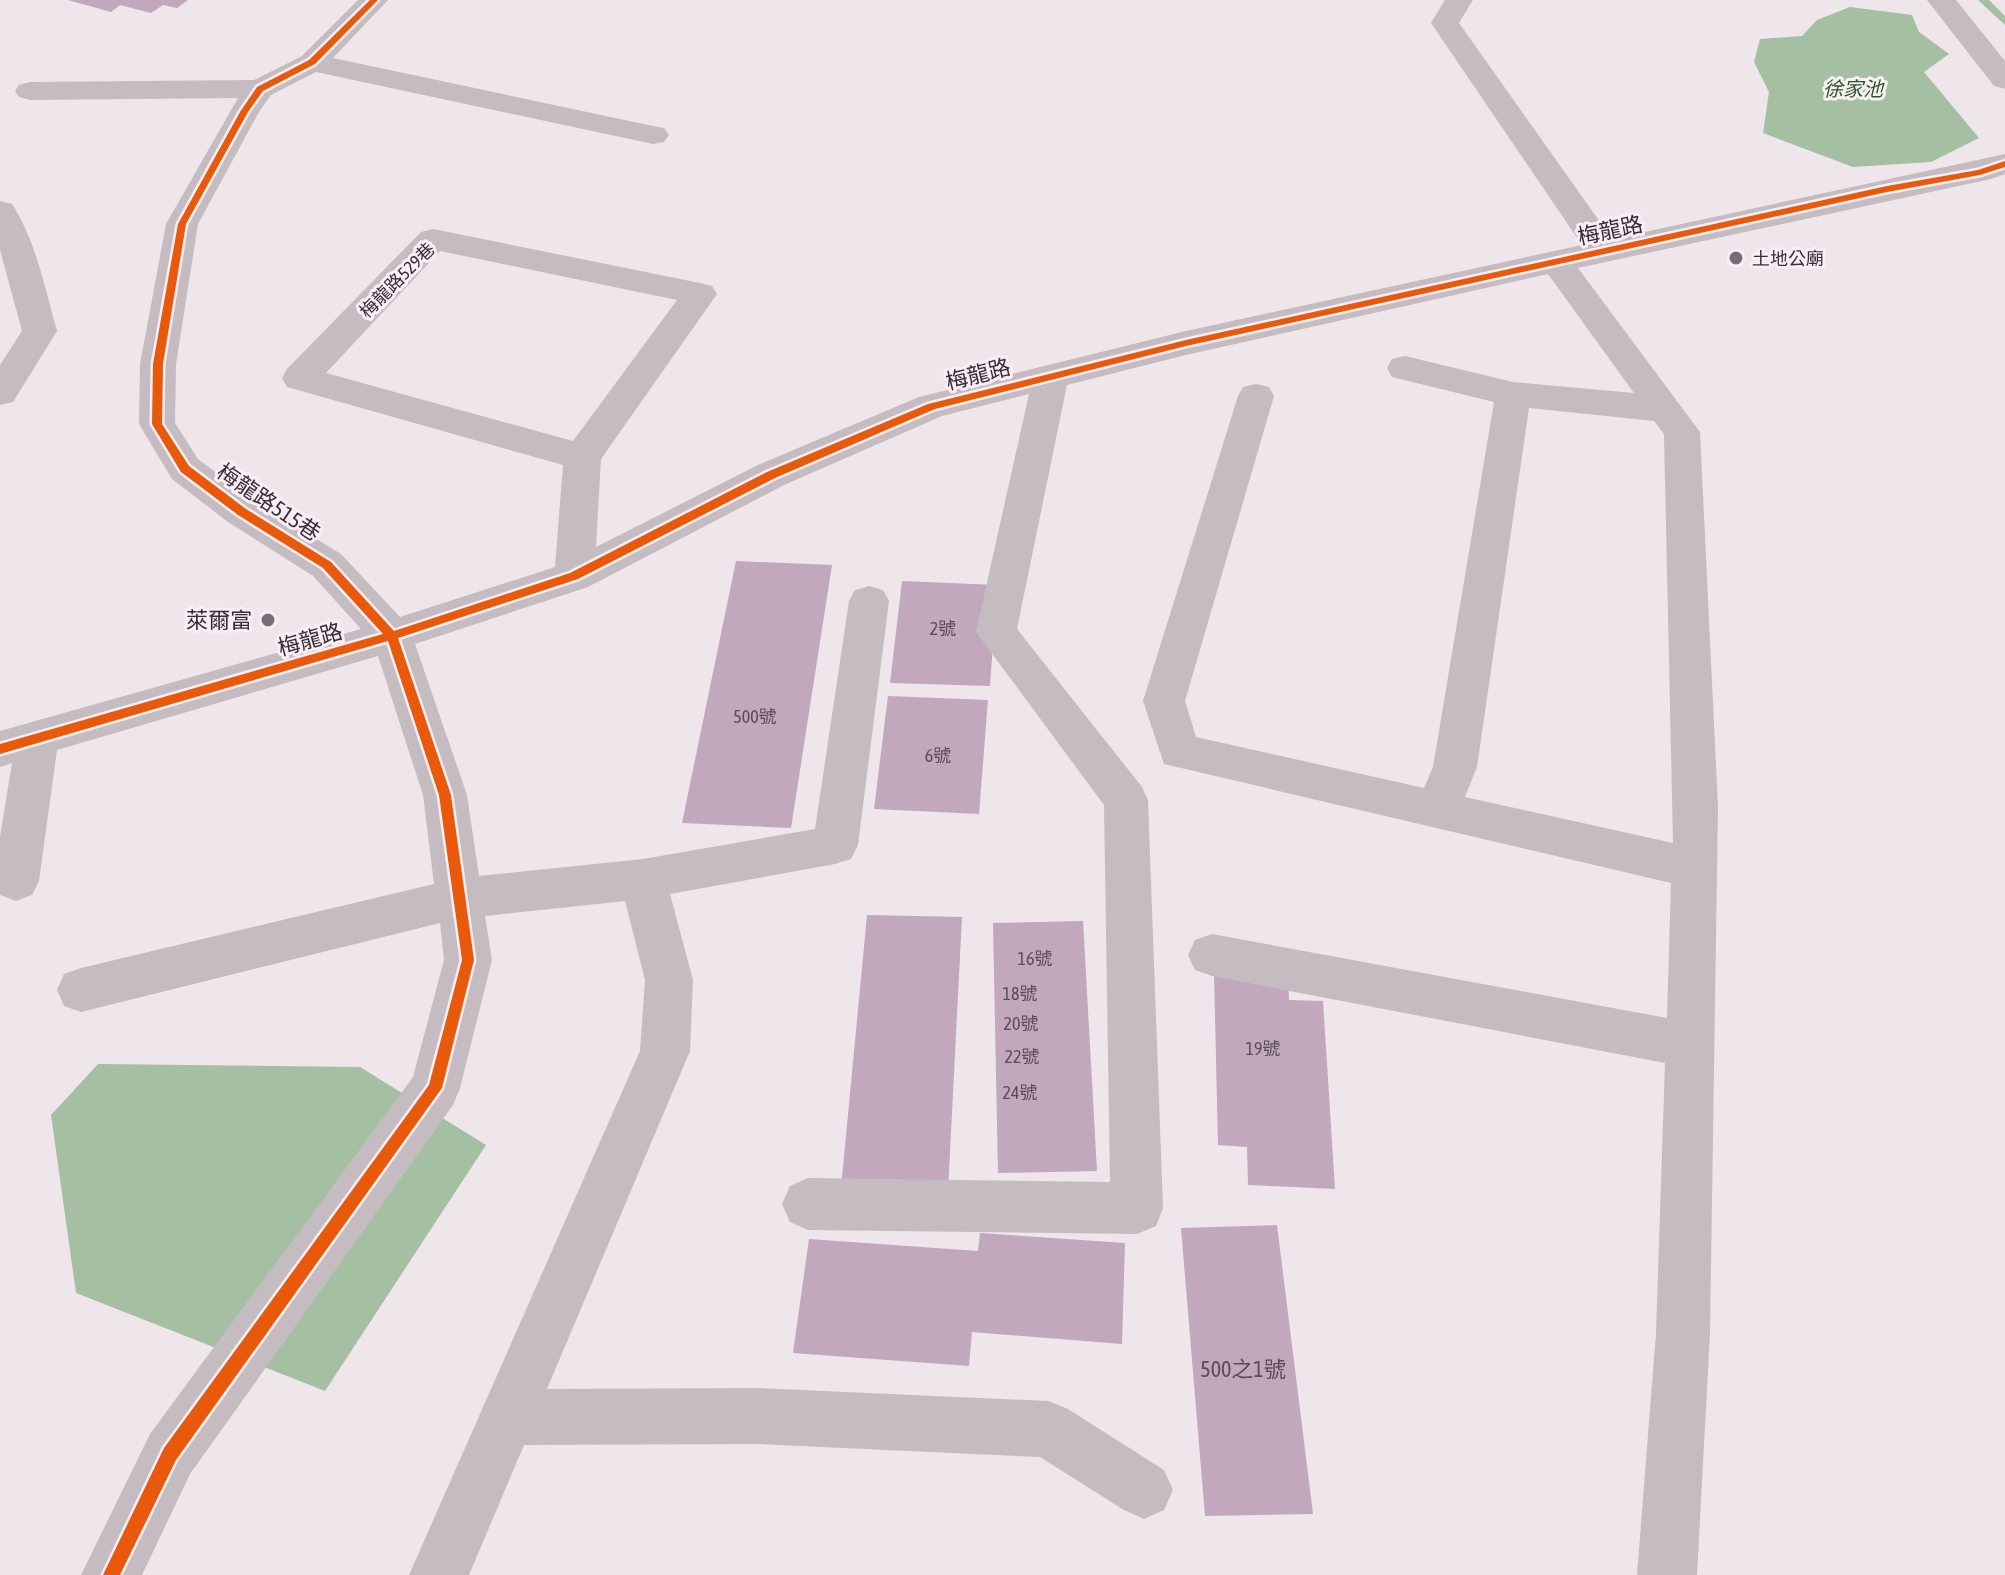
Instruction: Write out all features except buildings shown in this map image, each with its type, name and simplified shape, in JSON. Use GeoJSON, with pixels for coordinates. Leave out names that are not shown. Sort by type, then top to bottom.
{"type":"FeatureCollection","features":[{"type":"Feature","properties":{"kind":"street","name":"梅龍路515巷"},"geometry":{"type":"LineString","coordinates":[[111,1575],[170,1454],[435,1088],[468,960],[445,795],[392,636],[327,565],[242,512],[185,469],[157,424],[158,364],[182,224],[260,89],[312,62],[374,0]]}},
{"type":"Feature","properties":{"kind":"street"},"geometry":{"type":"LineString","coordinates":[[1459,0],[1445,23],[1604,252]]}},
{"type":"Feature","properties":{"kind":"street"},"geometry":{"type":"LineString","coordinates":[[1941,0],[2005,80]]}},
{"type":"Feature","properties":{"kind":"street"},"geometry":{"type":"LineString","coordinates":[[312,62],[653,135]]}},
{"type":"Feature","properties":{"kind":"street"},"geometry":{"type":"LineString","coordinates":[[30,91],[260,89]]}},
{"type":"Feature","properties":{"kind":"street","name":"梅龍路"},"geometry":{"type":"LineString","coordinates":[[18,744],[392,636],[574,576],[771,475],[932,406],[1186,343],[1887,189],[1980,172],[2005,164]]}},
{"type":"Feature","properties":{"kind":"street"},"geometry":{"type":"LineString","coordinates":[[0,211],[19,256],[40,331],[0,393]]}},
{"type":"Feature","properties":{"kind":"street","name":"梅龍路529巷"},"geometry":{"type":"LineString","coordinates":[[433,239],[700,294],[582,457],[300,378],[433,239]]}},
{"type":"Feature","properties":{"kind":"street"},"geometry":{"type":"LineString","coordinates":[[1556,262],[1682,432],[1696,807],[1683,1333],[1667,1575]]}},
{"type":"Feature","properties":{"kind":"street"},"geometry":{"type":"LineString","coordinates":[[1405,368],[1513,394],[1665,409]]}},
{"type":"Feature","properties":{"kind":"street"},"geometry":{"type":"LineString","coordinates":[[808,1204],[1137,1208],[1126,800],[996,632],[1051,377]]}},
{"type":"Feature","properties":{"kind":"street"},"geometry":{"type":"LineString","coordinates":[[1438,808],[1455,767],[1513,394]]}},
{"type":"Feature","properties":{"kind":"street"},"geometry":{"type":"LineString","coordinates":[[1256,396],[1164,701],[1179,751],[1694,868]]}},
{"type":"Feature","properties":{"kind":"street"},"geometry":{"type":"LineString","coordinates":[[574,576],[582,457]]}},
{"type":"Feature","properties":{"kind":"street"},"geometry":{"type":"LineString","coordinates":[[81,990],[459,898],[643,879],[835,845],[869,601]]}},
{"type":"Feature","properties":{"kind":"street"},"geometry":{"type":"LineString","coordinates":[[16,881],[18,744]]}},
{"type":"Feature","properties":{"kind":"street"},"geometry":{"type":"LineString","coordinates":[[439,1575],[510,1417],[665,1051],[669,980],[643,879]]}},
{"type":"Feature","properties":{"kind":"street"},"geometry":{"type":"LineString","coordinates":[[1212,955],[1690,1045]]}},
{"type":"Feature","properties":{"kind":"street"},"geometry":{"type":"LineString","coordinates":[[510,1417],[757,1416],[1048,1429],[1144,1490]]}},
{"type":"Feature","properties":{"kind":"water","name":"徐家池"},"geometry":{"type":"Polygon","coordinates":[[[1850,7],[1912,15],[1919,32],[1949,54],[1924,72],[1979,138],[1931,162],[1853,167],[1763,133],[1769,92],[1754,62],[1760,39],[1802,36],[1817,20],[1850,7]]]}},
{"type":"Feature","properties":{"kind":"water"},"geometry":{"type":"Polygon","coordinates":[[[98,1064],[360,1067],[486,1145],[325,1391],[76,1293],[51,1115],[98,1064]]]}},
{"type":"Feature","properties":{"kind":"waterway"},"geometry":{"type":"LineString","coordinates":[[1983,0],[2005,22]]}},
{"type":"Feature","properties":{"kind":"cycle path"},"geometry":{"type":"LineString","coordinates":[[111,1575],[170,1454],[435,1088],[468,960],[445,795],[392,636],[327,565],[242,512],[185,469],[157,424],[158,364],[182,224],[260,89],[312,62],[374,0]]}},
{"type":"Feature","properties":{"kind":"cycle path"},"geometry":{"type":"LineString","coordinates":[[0,749],[392,636],[574,576],[771,475],[932,406],[1186,343],[1887,189],[1980,172],[2005,164]]}},
{"type":"Feature","properties":{"kind":"place","name":"土地公廟"},"geometry":{"type":"Point","coordinates":[1736,258]}},
{"type":"Feature","properties":{"kind":"place","name":"萊爾富"},"geometry":{"type":"Point","coordinates":[268,620]}}]}
